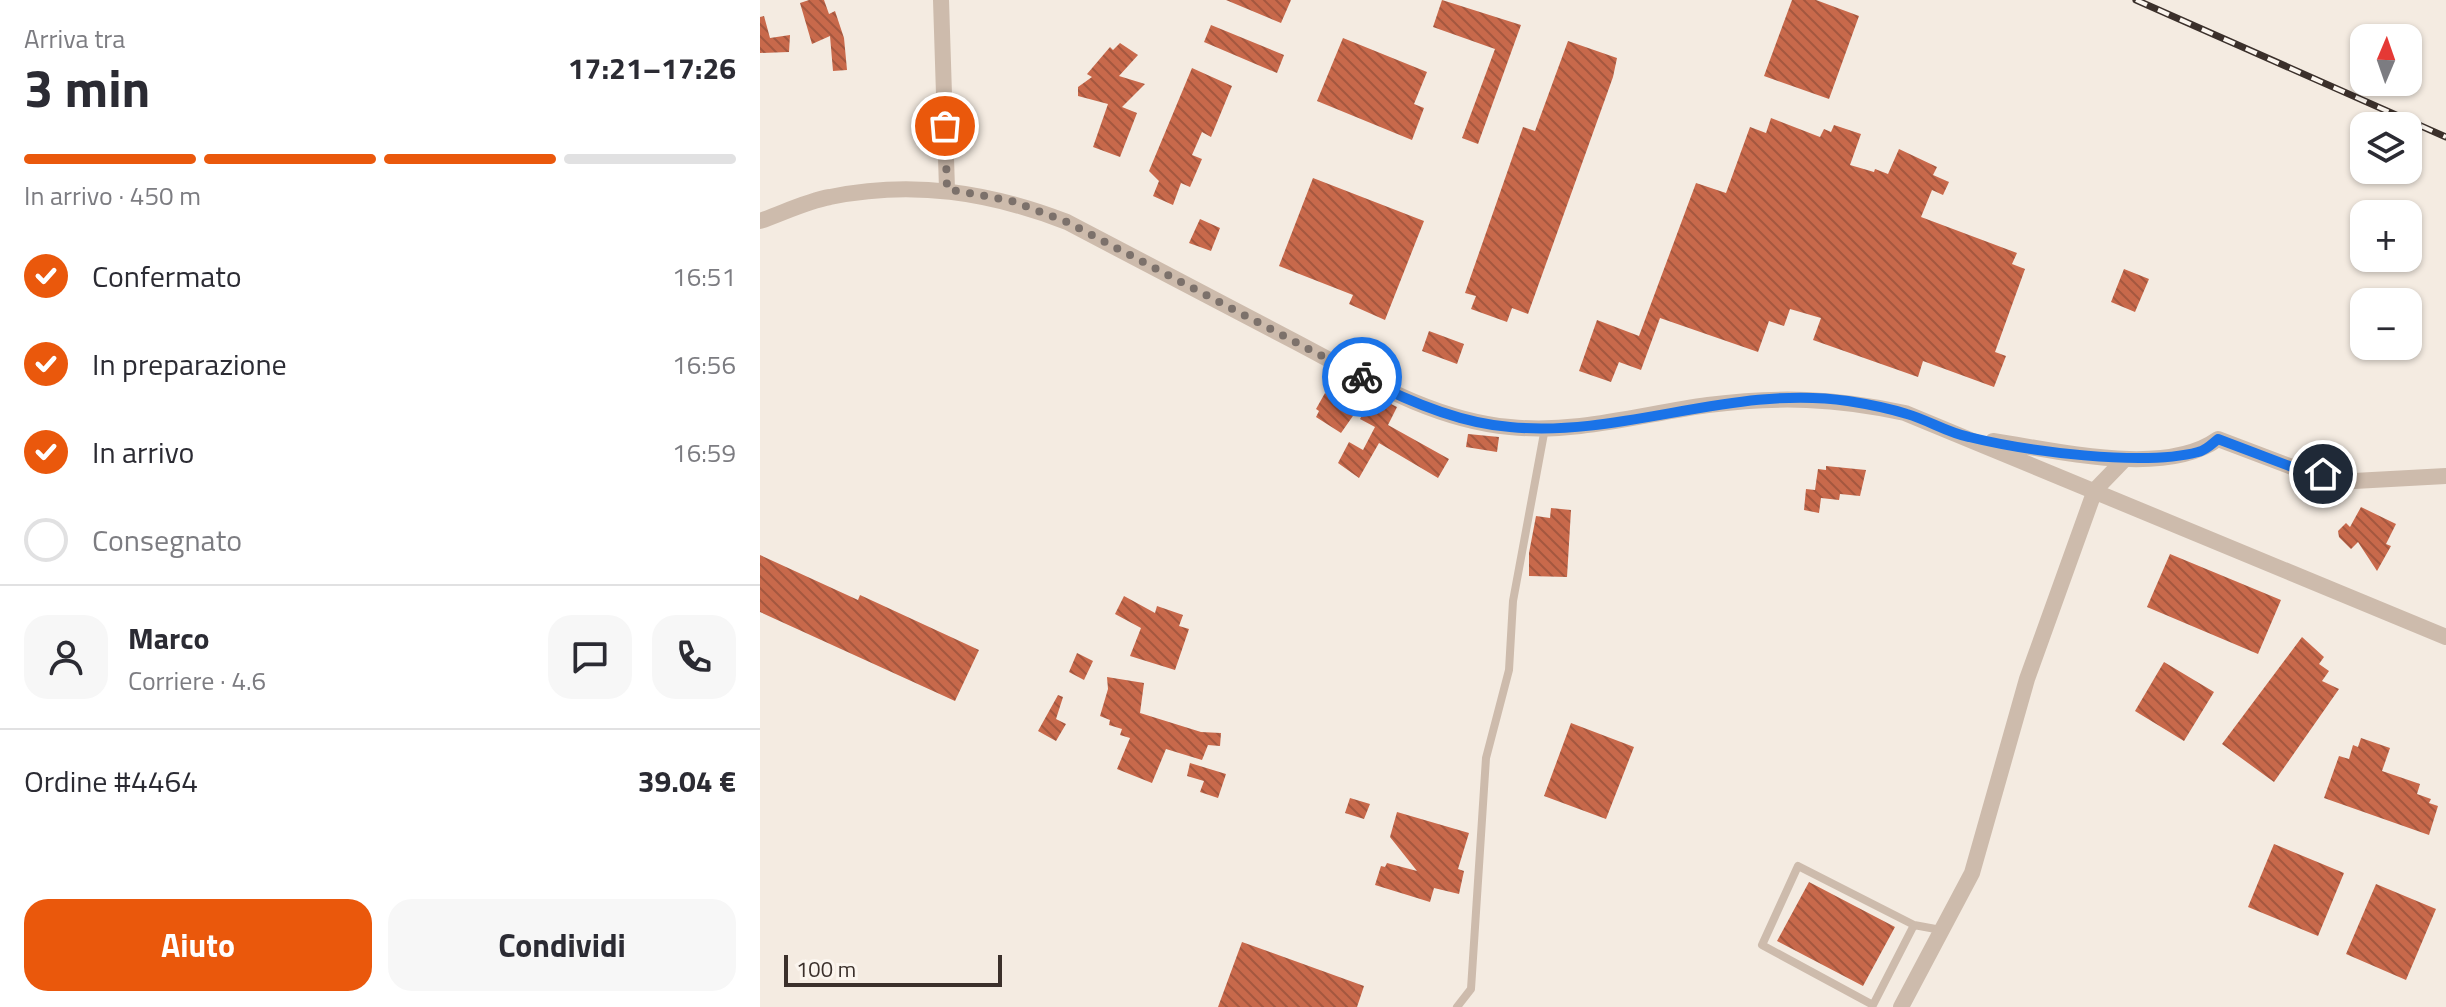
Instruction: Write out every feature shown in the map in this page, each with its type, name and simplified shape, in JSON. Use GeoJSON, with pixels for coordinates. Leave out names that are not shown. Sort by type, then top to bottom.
{"type":"FeatureCollection","features":[{"type":"Feature","properties":{"kind":"street"},"geometry":{"type":"LineString","coordinates":[[941,0],[947,189]]}},
{"type":"Feature","properties":{"kind":"street"},"geometry":{"type":"LineString","coordinates":[[760,221],[828,197],[891,188],[947,189],[1012,201],[1067,222],[1389,391],[1457,418],[1510,427],[1573,427],[1707,405],[1784,397],[1846,401],[1905,413],[2446,637]]}},
{"type":"Feature","properties":{"kind":"street"},"geometry":{"type":"LineString","coordinates":[[1968,437],[2124,460],[2200,452],[2218,439],[2292,467],[2354,481],[2446,476]]}},
{"type":"Feature","properties":{"kind":"street"},"geometry":{"type":"LineString","coordinates":[[1901,1007],[1972,873],[2032,665],[2095,490],[2124,460]]}},
{"type":"Feature","properties":{"kind":"lane"},"geometry":{"type":"LineString","coordinates":[[1457,1007],[1471,989],[1486,758],[1509,670],[1513,601],[1545,427]]}},
{"type":"Feature","properties":{"kind":"lane"},"geometry":{"type":"LineString","coordinates":[[1914,925],[1873,1005],[1762,945],[1798,866],[1914,925],[1941,930]]}},
{"type":"Feature","properties":{"kind":"building"},"geometry":{"type":"Polygon","coordinates":[[[824,0],[829,14],[835,11],[844,38],[847,70],[833,71],[830,36],[812,44],[800,3],[824,0]]]}},
{"type":"Feature","properties":{"kind":"building"},"geometry":{"type":"Polygon","coordinates":[[[1226,0],[1291,0],[1281,23],[1226,0]]]}},
{"type":"Feature","properties":{"kind":"building"},"geometry":{"type":"Polygon","coordinates":[[[1442,0],[1521,25],[1478,144],[1462,138],[1495,49],[1433,27],[1442,0]]]}},
{"type":"Feature","properties":{"kind":"building"},"geometry":{"type":"Polygon","coordinates":[[[1792,0],[1816,0],[1859,16],[1829,99],[1764,76],[1792,0]]]}},
{"type":"Feature","properties":{"kind":"building"},"geometry":{"type":"Polygon","coordinates":[[[764,16],[770,38],[790,35],[789,52],[760,53],[760,17],[764,16]]]}},
{"type":"Feature","properties":{"kind":"building"},"geometry":{"type":"Polygon","coordinates":[[[1211,25],[1284,55],[1277,73],[1204,42],[1211,25]]]}},
{"type":"Feature","properties":{"kind":"building"},"geometry":{"type":"Polygon","coordinates":[[[1343,38],[1427,72],[1414,104],[1424,108],[1412,140],[1317,101],[1343,38]]]}},
{"type":"Feature","properties":{"kind":"building"},"geometry":{"type":"Polygon","coordinates":[[[1568,41],[1617,58],[1613,77],[1528,314],[1512,308],[1507,322],[1471,309],[1476,296],[1465,293],[1523,127],[1535,131],[1568,41]]]}},
{"type":"Feature","properties":{"kind":"building"},"geometry":{"type":"Polygon","coordinates":[[[1120,43],[1138,55],[1119,76],[1145,84],[1122,107],[1137,113],[1120,157],[1093,147],[1108,104],[1078,96],[1078,87],[1092,77],[1087,74],[1110,47],[1113,50],[1120,43]]]}},
{"type":"Feature","properties":{"kind":"building"},"geometry":{"type":"Polygon","coordinates":[[[1192,68],[1232,86],[1211,137],[1202,132],[1192,155],[1202,159],[1190,187],[1181,183],[1173,205],[1153,196],[1159,181],[1149,171],[1192,68]]]}},
{"type":"Feature","properties":{"kind":"building"},"geometry":{"type":"Polygon","coordinates":[[[1771,118],[1820,137],[1824,129],[1831,132],[1834,125],[1861,134],[1850,165],[1888,174],[1899,149],[1937,167],[1933,175],[1949,182],[1943,195],[1932,190],[1921,217],[2017,253],[2012,264],[2025,269],[1995,352],[2006,356],[1994,387],[1923,361],[1918,377],[1813,340],[1821,318],[1790,309],[1784,326],[1769,321],[1758,352],[1660,318],[1641,370],[1619,362],[1611,382],[1579,371],[1597,320],[1639,336],[1696,183],[1726,193],[1750,127],[1766,133],[1771,118]]]}},
{"type":"Feature","properties":{"kind":"building"},"geometry":{"type":"Polygon","coordinates":[[[1313,178],[1424,221],[1385,320],[1349,304],[1353,295],[1279,266],[1313,178]]]}},
{"type":"Feature","properties":{"kind":"building"},"geometry":{"type":"Polygon","coordinates":[[[1200,219],[1220,228],[1211,251],[1189,243],[1200,219]]]}},
{"type":"Feature","properties":{"kind":"building"},"geometry":{"type":"Polygon","coordinates":[[[2124,269],[2149,279],[2135,312],[2111,302],[2124,269]]]}},
{"type":"Feature","properties":{"kind":"building"},"geometry":{"type":"Polygon","coordinates":[[[1429,331],[1464,344],[1457,364],[1422,351],[1429,331]]]}},
{"type":"Feature","properties":{"kind":"building"},"geometry":{"type":"Polygon","coordinates":[[[1325,393],[1355,413],[1341,433],[1316,417],[1319,411],[1316,409],[1325,393]]]}},
{"type":"Feature","properties":{"kind":"building"},"geometry":{"type":"Polygon","coordinates":[[[1373,395],[1397,407],[1388,425],[1449,459],[1438,478],[1379,443],[1359,478],[1338,463],[1349,442],[1363,450],[1375,427],[1360,419],[1373,395]]]}},
{"type":"Feature","properties":{"kind":"building"},"geometry":{"type":"Polygon","coordinates":[[[1468,434],[1499,437],[1497,452],[1466,447],[1468,434]]]}},
{"type":"Feature","properties":{"kind":"building"},"geometry":{"type":"Polygon","coordinates":[[[1826,466],[1866,470],[1860,496],[1840,494],[1839,500],[1821,498],[1819,513],[1804,510],[1806,489],[1815,490],[1818,469],[1826,470],[1826,466]]]}},
{"type":"Feature","properties":{"kind":"building"},"geometry":{"type":"Polygon","coordinates":[[[2361,507],[2396,524],[2386,544],[2391,546],[2377,571],[2358,542],[2351,549],[2339,537],[2338,531],[2346,523],[2350,527],[2361,507]]]}},
{"type":"Feature","properties":{"kind":"building"},"geometry":{"type":"Polygon","coordinates":[[[1551,508],[1571,510],[1567,577],[1529,576],[1529,553],[1536,516],[1550,518],[1551,508]]]}},
{"type":"Feature","properties":{"kind":"building"},"geometry":{"type":"Polygon","coordinates":[[[2170,554],[2281,600],[2258,654],[2147,607],[2170,554]]]}},
{"type":"Feature","properties":{"kind":"building"},"geometry":{"type":"Polygon","coordinates":[[[760,555],[858,600],[860,595],[979,650],[955,701],[760,612],[760,555]]]}},
{"type":"Feature","properties":{"kind":"building"},"geometry":{"type":"Polygon","coordinates":[[[1124,596],[1155,613],[1157,606],[1183,615],[1179,626],[1189,629],[1175,670],[1130,656],[1141,628],[1115,614],[1124,596]]]}},
{"type":"Feature","properties":{"kind":"building"},"geometry":{"type":"Polygon","coordinates":[[[2302,637],[2324,657],[2319,664],[2329,671],[2322,681],[2339,689],[2274,782],[2222,744],[2302,637]]]}},
{"type":"Feature","properties":{"kind":"building"},"geometry":{"type":"Polygon","coordinates":[[[1077,653],[1093,661],[1084,680],[1069,672],[1077,653]]]}},
{"type":"Feature","properties":{"kind":"building"},"geometry":{"type":"Polygon","coordinates":[[[2164,662],[2214,692],[2184,741],[2135,711],[2164,662]]]}},
{"type":"Feature","properties":{"kind":"building"},"geometry":{"type":"Polygon","coordinates":[[[1107,677],[1144,683],[1140,713],[1201,732],[1221,733],[1220,746],[1208,745],[1202,760],[1166,749],[1152,783],[1117,769],[1130,738],[1120,735],[1122,729],[1109,725],[1110,720],[1100,716],[1108,689],[1107,677]]]}},
{"type":"Feature","properties":{"kind":"building"},"geometry":{"type":"Polygon","coordinates":[[[1058,695],[1063,697],[1056,719],[1066,724],[1056,741],[1038,731],[1058,695]]]}},
{"type":"Feature","properties":{"kind":"building"},"geometry":{"type":"Polygon","coordinates":[[[1571,723],[1634,747],[1606,819],[1544,796],[1571,723]]]}},
{"type":"Feature","properties":{"kind":"building"},"geometry":{"type":"Polygon","coordinates":[[[2361,738],[2390,748],[2382,771],[2420,784],[2417,794],[2431,799],[2429,803],[2438,806],[2429,835],[2324,798],[2339,756],[2349,759],[2353,745],[2358,747],[2361,738]]]}},
{"type":"Feature","properties":{"kind":"building"},"geometry":{"type":"Polygon","coordinates":[[[1190,763],[1226,774],[1218,798],[1200,792],[1204,781],[1187,776],[1190,763]]]}},
{"type":"Feature","properties":{"kind":"building"},"geometry":{"type":"Polygon","coordinates":[[[1350,798],[1370,804],[1364,819],[1345,813],[1350,798]]]}},
{"type":"Feature","properties":{"kind":"building"},"geometry":{"type":"Polygon","coordinates":[[[1397,812],[1469,833],[1458,869],[1464,871],[1459,894],[1434,888],[1430,902],[1375,885],[1381,866],[1385,867],[1387,863],[1417,871],[1390,837],[1397,812]]]}},
{"type":"Feature","properties":{"kind":"building"},"geometry":{"type":"Polygon","coordinates":[[[2274,844],[2344,873],[2318,936],[2248,907],[2274,844]]]}},
{"type":"Feature","properties":{"kind":"building"},"geometry":{"type":"Polygon","coordinates":[[[1809,882],[1895,927],[1863,986],[1777,941],[1809,882]]]}},
{"type":"Feature","properties":{"kind":"building"},"geometry":{"type":"Polygon","coordinates":[[[2376,884],[2436,909],[2406,980],[2346,954],[2376,884]]]}},
{"type":"Feature","properties":{"kind":"building"},"geometry":{"type":"Polygon","coordinates":[[[1242,942],[1364,986],[1357,1007],[1218,1007],[1242,942]]]}},
{"type":"Feature","properties":{"kind":"railway"},"geometry":{"type":"LineString","coordinates":[[2136,0],[2446,137]]}},
{"type":"Feature","properties":{"kind":"way so far"},"geometry":{"type":"LineString","coordinates":[[945,126],[947,189],[1012,201],[1067,222],[1362,377]]}},
{"type":"Feature","properties":{"kind":"route"},"geometry":{"type":"LineString","coordinates":[[1362,377],[1457,418],[1510,427],[1573,427],[1707,405],[1784,397],[1846,401],[1905,413],[1968,437],[2124,460],[2200,452],[2218,439],[2292,467],[2323,474]]}}]}
